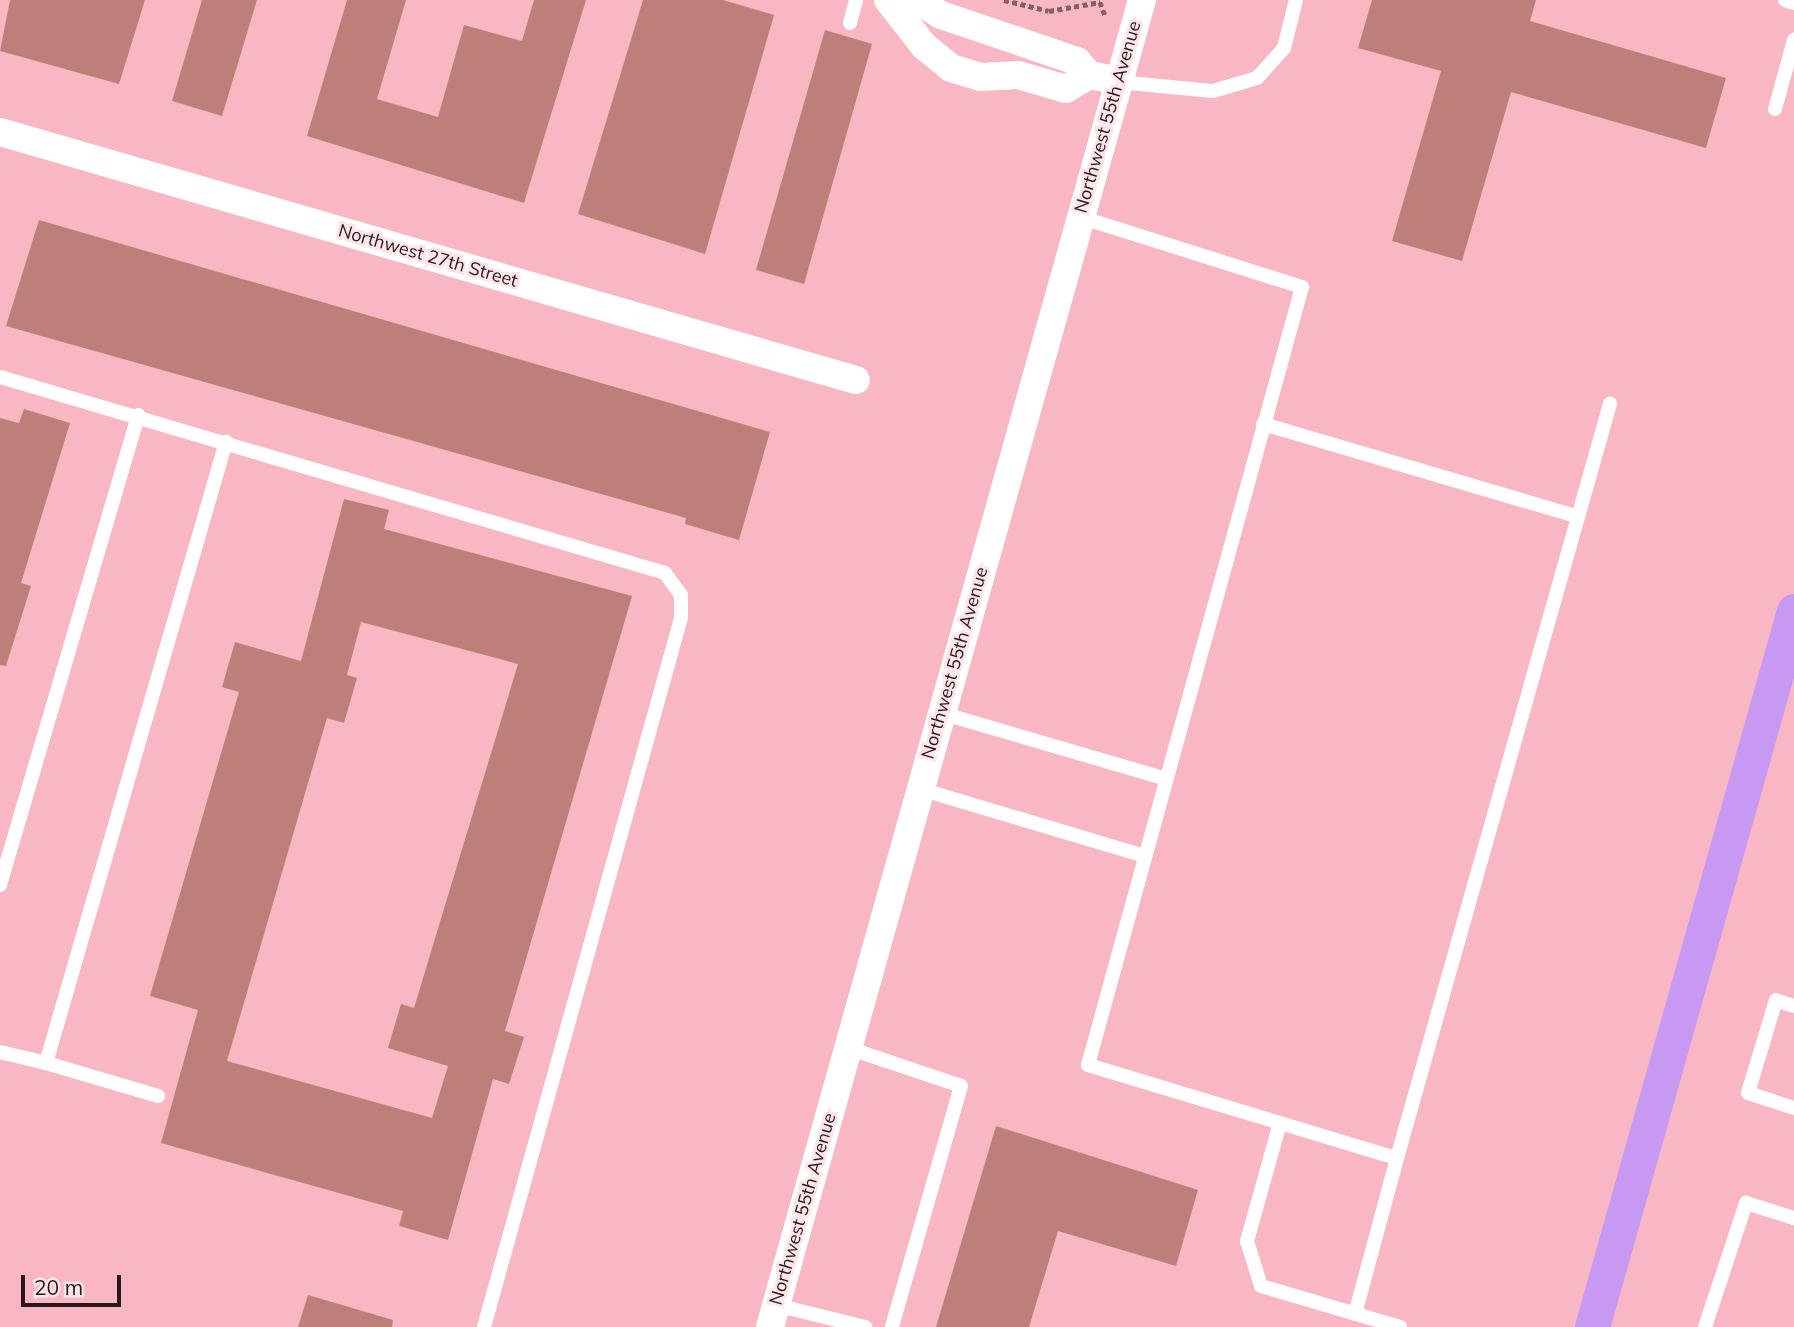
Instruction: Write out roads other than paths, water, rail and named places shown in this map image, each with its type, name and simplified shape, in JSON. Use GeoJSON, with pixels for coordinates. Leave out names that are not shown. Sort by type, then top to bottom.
{"type":"FeatureCollection","features":[{"type":"Feature","properties":{"kind":"street"},"geometry":{"type":"LineString","coordinates":[[888,0],[924,46],[951,68],[981,77],[1018,75],[1066,89],[1089,75]]}},
{"type":"Feature","properties":{"kind":"street"},"geometry":{"type":"LineString","coordinates":[[917,0],[942,15],[1077,61],[1089,75],[1118,82]]}},
{"type":"Feature","properties":{"kind":"street","name":"Northwest 55th Avenue"},"geometry":{"type":"LineString","coordinates":[[773,1316],[1142,0]]}},
{"type":"Feature","properties":{"kind":"street","name":"Northwest 27th Street"},"geometry":{"type":"LineString","coordinates":[[0,132],[856,380]]}},
{"type":"Feature","properties":{"kind":"lane"},"geometry":{"type":"LineString","coordinates":[[850,23],[856,0]]}},
{"type":"Feature","properties":{"kind":"lane"},"geometry":{"type":"LineString","coordinates":[[1118,82],[1213,92],[1257,78],[1284,48],[1296,0]]}},
{"type":"Feature","properties":{"kind":"lane"},"geometry":{"type":"LineString","coordinates":[[1785,0],[1794,3]]}},
{"type":"Feature","properties":{"kind":"lane"},"geometry":{"type":"LineString","coordinates":[[1774,109],[1794,40]]}},
{"type":"Feature","properties":{"kind":"lane"},"geometry":{"type":"LineString","coordinates":[[1080,217],[1302,287],[1088,1065],[1397,1158]]}},
{"type":"Feature","properties":{"kind":"lane"},"geometry":{"type":"LineString","coordinates":[[0,377],[138,415],[665,573],[681,595],[681,618],[484,1327]]}},
{"type":"Feature","properties":{"kind":"lane"},"geometry":{"type":"LineString","coordinates":[[1355,1314],[1610,404]]}},
{"type":"Feature","properties":{"kind":"lane"},"geometry":{"type":"LineString","coordinates":[[0,885],[138,415]]}},
{"type":"Feature","properties":{"kind":"lane"},"geometry":{"type":"LineString","coordinates":[[1263,424],[1578,517]]}},
{"type":"Feature","properties":{"kind":"lane"},"geometry":{"type":"LineString","coordinates":[[46,1063],[226,442]]}},
{"type":"Feature","properties":{"kind":"lane"},"geometry":{"type":"LineString","coordinates":[[942,713],[1166,779]]}},
{"type":"Feature","properties":{"kind":"lane"},"geometry":{"type":"LineString","coordinates":[[920,789],[1144,856]]}},
{"type":"Feature","properties":{"kind":"lane"},"geometry":{"type":"LineString","coordinates":[[1794,1006],[1776,1000],[1748,1093],[1794,1108]]}},
{"type":"Feature","properties":{"kind":"lane"},"geometry":{"type":"LineString","coordinates":[[848,1048],[961,1086],[892,1327]]}},
{"type":"Feature","properties":{"kind":"lane"},"geometry":{"type":"LineString","coordinates":[[0,1052],[158,1096]]}},
{"type":"Feature","properties":{"kind":"lane"},"geometry":{"type":"LineString","coordinates":[[1280,1123],[1247,1241],[1261,1286],[1400,1327]]}},
{"type":"Feature","properties":{"kind":"lane"},"geometry":{"type":"LineString","coordinates":[[1705,1327],[1746,1203],[1794,1218]]}},
{"type":"Feature","properties":{"kind":"lane"},"geometry":{"type":"LineString","coordinates":[[773,1316],[865,1327]]}},
{"type":"Feature","properties":{"kind":"waterway"},"geometry":{"type":"LineString","coordinates":[[1592,1327],[1794,611]]}}]}
